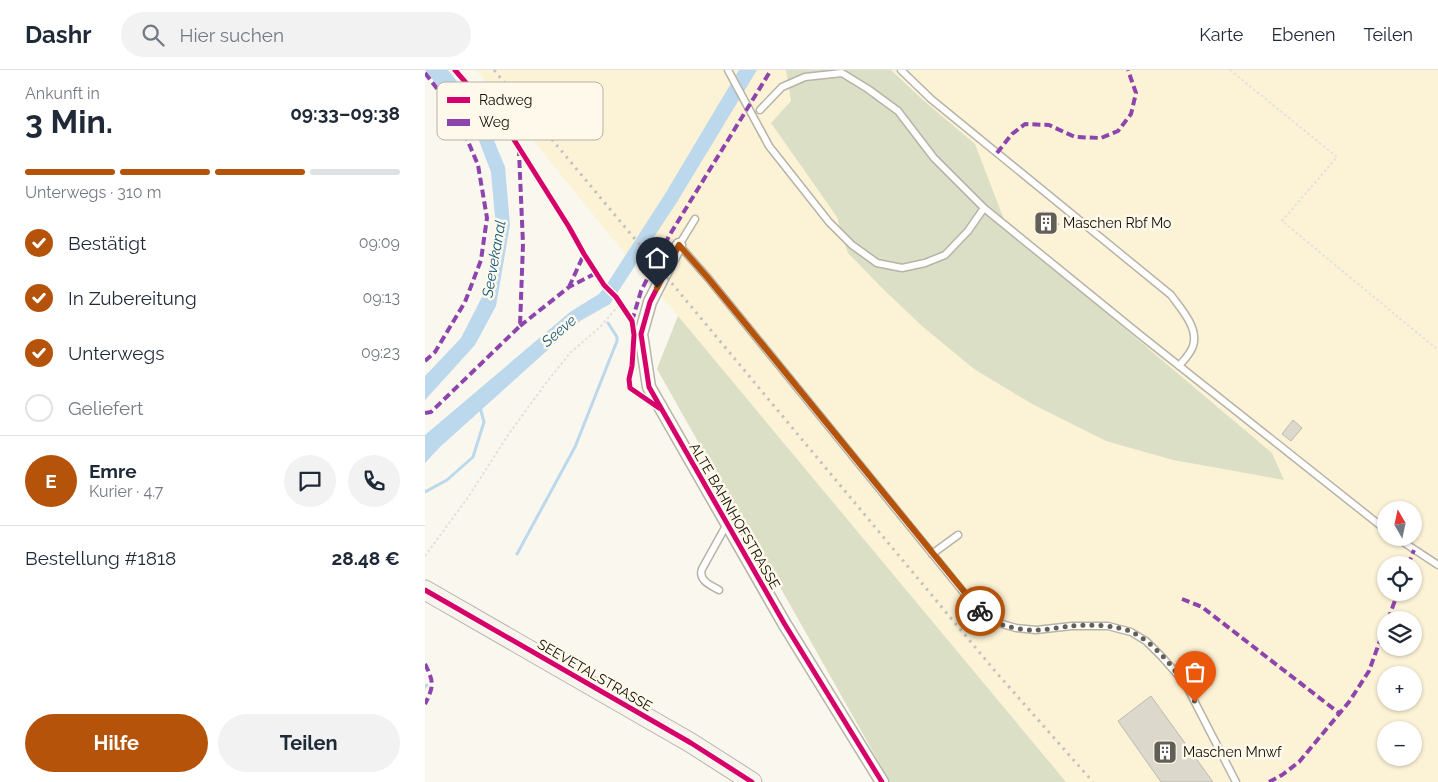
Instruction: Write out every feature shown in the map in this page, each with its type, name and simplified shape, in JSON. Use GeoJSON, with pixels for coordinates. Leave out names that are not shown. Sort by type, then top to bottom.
{"type":"FeatureCollection","features":[{"type":"Feature","properties":{"kind":"main road","name":"SEEVETALSTRASSE"},"geometry":{"type":"LineString","coordinates":[[425,590],[683,739],[752,782]]}},
{"type":"Feature","properties":{"kind":"street","name":"ALTE BAHNHOFSTRASSE"},"geometry":{"type":"LineString","coordinates":[[679,245],[650,302],[641,334],[649,386],[783,623],[882,782]]}},
{"type":"Feature","properties":{"kind":"lane"},"geometry":{"type":"LineString","coordinates":[[728,70],[769,146],[829,222],[852,245],[877,263],[902,268],[925,263],[945,255],[968,231],[984,208]]}},
{"type":"Feature","properties":{"kind":"lane"},"geometry":{"type":"LineString","coordinates":[[901,70],[931,99],[1171,296],[1187,316],[1194,335],[1193,347],[1179,366]]}},
{"type":"Feature","properties":{"kind":"lane"},"geometry":{"type":"LineString","coordinates":[[760,110],[781,87],[805,77],[842,73],[869,89],[898,111],[934,158],[984,208],[1377,523]]}},
{"type":"Feature","properties":{"kind":"lane"},"geometry":{"type":"LineString","coordinates":[[695,219],[679,245],[708,278],[978,610],[995,622],[1016,628],[1036,630],[1073,626],[1108,626],[1131,632],[1146,641],[1162,656],[1185,683],[1237,782]]}},
{"type":"Feature","properties":{"kind":"lane"},"geometry":{"type":"LineString","coordinates":[[719,590],[703,580],[700,573],[727,524]]}},
{"type":"Feature","properties":{"kind":"lane"},"geometry":{"type":"LineString","coordinates":[[932,554],[958,535]]}},
{"type":"Feature","properties":{"kind":"lane"},"geometry":{"type":"LineString","coordinates":[[1409,546],[1438,565]]}},
{"type":"Feature","properties":{"kind":"path"},"geometry":{"type":"LineString","coordinates":[[1230,70],[1337,157],[1282,221],[1438,350]]}},
{"type":"Feature","properties":{"kind":"path"},"geometry":{"type":"LineString","coordinates":[[425,556],[469,496],[546,383],[570,353],[600,327],[621,304]]}},
{"type":"Feature","properties":{"kind":"shaded area"},"geometry":{"type":"Polygon","coordinates":[[[476,70],[1438,70],[1438,782],[890,782],[657,369],[678,316],[533,140],[603,140],[603,82],[486,82],[476,70]]]}},
{"type":"Feature","properties":{"kind":"green space"},"geometry":{"type":"Polygon","coordinates":[[[786,70],[891,70],[975,144],[1008,230],[1272,453],[1284,480],[1173,460],[1106,441],[1034,405],[974,369],[922,326],[848,253],[837,217],[771,123],[791,101],[786,70]]]}},
{"type":"Feature","properties":{"kind":"green space"},"geometry":{"type":"Polygon","coordinates":[[[678,316],[1066,782],[890,782],[657,369],[678,316]]]}},
{"type":"Feature","properties":{"kind":"water"},"geometry":{"type":"Polygon","coordinates":[[[425,70],[448,70],[458,82],[437,82],[437,85],[425,70]]]}},
{"type":"Feature","properties":{"kind":"water","name":"Seeve"},"geometry":{"type":"Polygon","coordinates":[[[739,70],[757,70],[677,202],[610,304],[580,321],[440,447],[425,463],[425,435],[570,312],[599,294],[607,284],[665,194],[739,70]]]}},
{"type":"Feature","properties":{"kind":"water","name":"Seevekanal"},"geometry":{"type":"Polygon","coordinates":[[[479,140],[494,140],[505,167],[510,225],[496,306],[475,345],[425,400],[425,376],[461,338],[483,295],[496,228],[491,172],[479,140]]]}},
{"type":"Feature","properties":{"kind":"building","name":"Maschen Rbf Mo"},"geometry":{"type":"Polygon","coordinates":[[[1043,211],[1059,224],[1049,235],[1034,223],[1043,211]]]}},
{"type":"Feature","properties":{"kind":"building"},"geometry":{"type":"Polygon","coordinates":[[[1293,420],[1302,428],[1291,441],[1282,434],[1293,420]]]}},
{"type":"Feature","properties":{"kind":"building","name":"Maschen Mnwf"},"geometry":{"type":"Polygon","coordinates":[[[1151,696],[1213,782],[1161,782],[1118,721],[1151,696]]]}},
{"type":"Feature","properties":{"kind":"waterway"},"geometry":{"type":"LineString","coordinates":[[517,554],[575,447],[617,341],[617,337],[608,323]]}},
{"type":"Feature","properties":{"kind":"waterway"},"geometry":{"type":"LineString","coordinates":[[425,492],[447,480],[473,457],[484,422],[480,407]]}},
{"type":"Feature","properties":{"kind":"railway"},"geometry":{"type":"LineString","coordinates":[[494,70],[504,82]]}},
{"type":"Feature","properties":{"kind":"railway"},"geometry":{"type":"LineString","coordinates":[[552,140],[995,671],[1093,782]]}},
{"type":"Feature","properties":{"kind":"marked path"},"geometry":{"type":"LineString","coordinates":[[632,321],[641,291],[669,236],[771,70]]}},
{"type":"Feature","properties":{"kind":"marked path"},"geometry":{"type":"LineString","coordinates":[[997,153],[1012,134],[1025,124],[1049,125],[1075,137],[1101,138],[1118,131],[1131,114],[1136,93],[1128,70]]}},
{"type":"Feature","properties":{"kind":"marked path"},"geometry":{"type":"LineString","coordinates":[[425,73],[437,88]]}},
{"type":"Feature","properties":{"kind":"marked path"},"geometry":{"type":"LineString","coordinates":[[425,361],[435,352],[465,302],[481,260],[487,218],[478,165],[467,140]]}},
{"type":"Feature","properties":{"kind":"marked path"},"geometry":{"type":"LineString","coordinates":[[425,413],[431,412],[520,326],[523,244],[519,152]]}},
{"type":"Feature","properties":{"kind":"marked path"},"geometry":{"type":"LineString","coordinates":[[569,287],[584,254]]}},
{"type":"Feature","properties":{"kind":"marked path"},"geometry":{"type":"LineString","coordinates":[[520,326],[569,287],[596,273]]}},
{"type":"Feature","properties":{"kind":"marked path"},"geometry":{"type":"LineString","coordinates":[[1412,556],[1414,550]]}},
{"type":"Feature","properties":{"kind":"marked path"},"geometry":{"type":"LineString","coordinates":[[1182,599],[1202,607],[1339,713]]}},
{"type":"Feature","properties":{"kind":"marked path"},"geometry":{"type":"LineString","coordinates":[[1391,611],[1395,601]]}},
{"type":"Feature","properties":{"kind":"marked path"},"geometry":{"type":"LineString","coordinates":[[1269,782],[1299,762],[1349,702],[1369,671],[1377,649]]}},
{"type":"Feature","properties":{"kind":"marked path"},"geometry":{"type":"LineString","coordinates":[[425,664],[432,684],[425,704]]}},
{"type":"Feature","properties":{"kind":"cycle path"},"geometry":{"type":"LineString","coordinates":[[455,70],[465,82]]}},
{"type":"Feature","properties":{"kind":"cycle path"},"geometry":{"type":"LineString","coordinates":[[514,140],[604,285],[616,297],[632,321],[634,335],[632,366],[629,379],[630,388],[659,408]]}},
{"type":"Feature","properties":{"kind":"cycle path"},"geometry":{"type":"LineString","coordinates":[[679,245],[650,302],[641,334],[649,387],[784,623],[882,782]]}},
{"type":"Feature","properties":{"kind":"cycle path"},"geometry":{"type":"LineString","coordinates":[[425,590],[691,743],[752,782]]}},
{"type":"Feature","properties":{"kind":"way so far"},"geometry":{"type":"LineString","coordinates":[[980,611],[995,622],[1016,628],[1036,630],[1073,626],[1108,626],[1131,632],[1146,641],[1162,656],[1185,683],[1195,702]]}},
{"type":"Feature","properties":{"kind":"place","name":"Maschen Rbf Mo"},"geometry":{"type":"Point","coordinates":[1046,223]}},
{"type":"Feature","properties":{"kind":"place","name":"Maschen Mnwf"},"geometry":{"type":"Point","coordinates":[1165,752]}},
{"type":"Feature","properties":{"kind":"route"},"geometry":{"type":"LineString","coordinates":[[657,288],[679,245],[980,611]]}}]}
